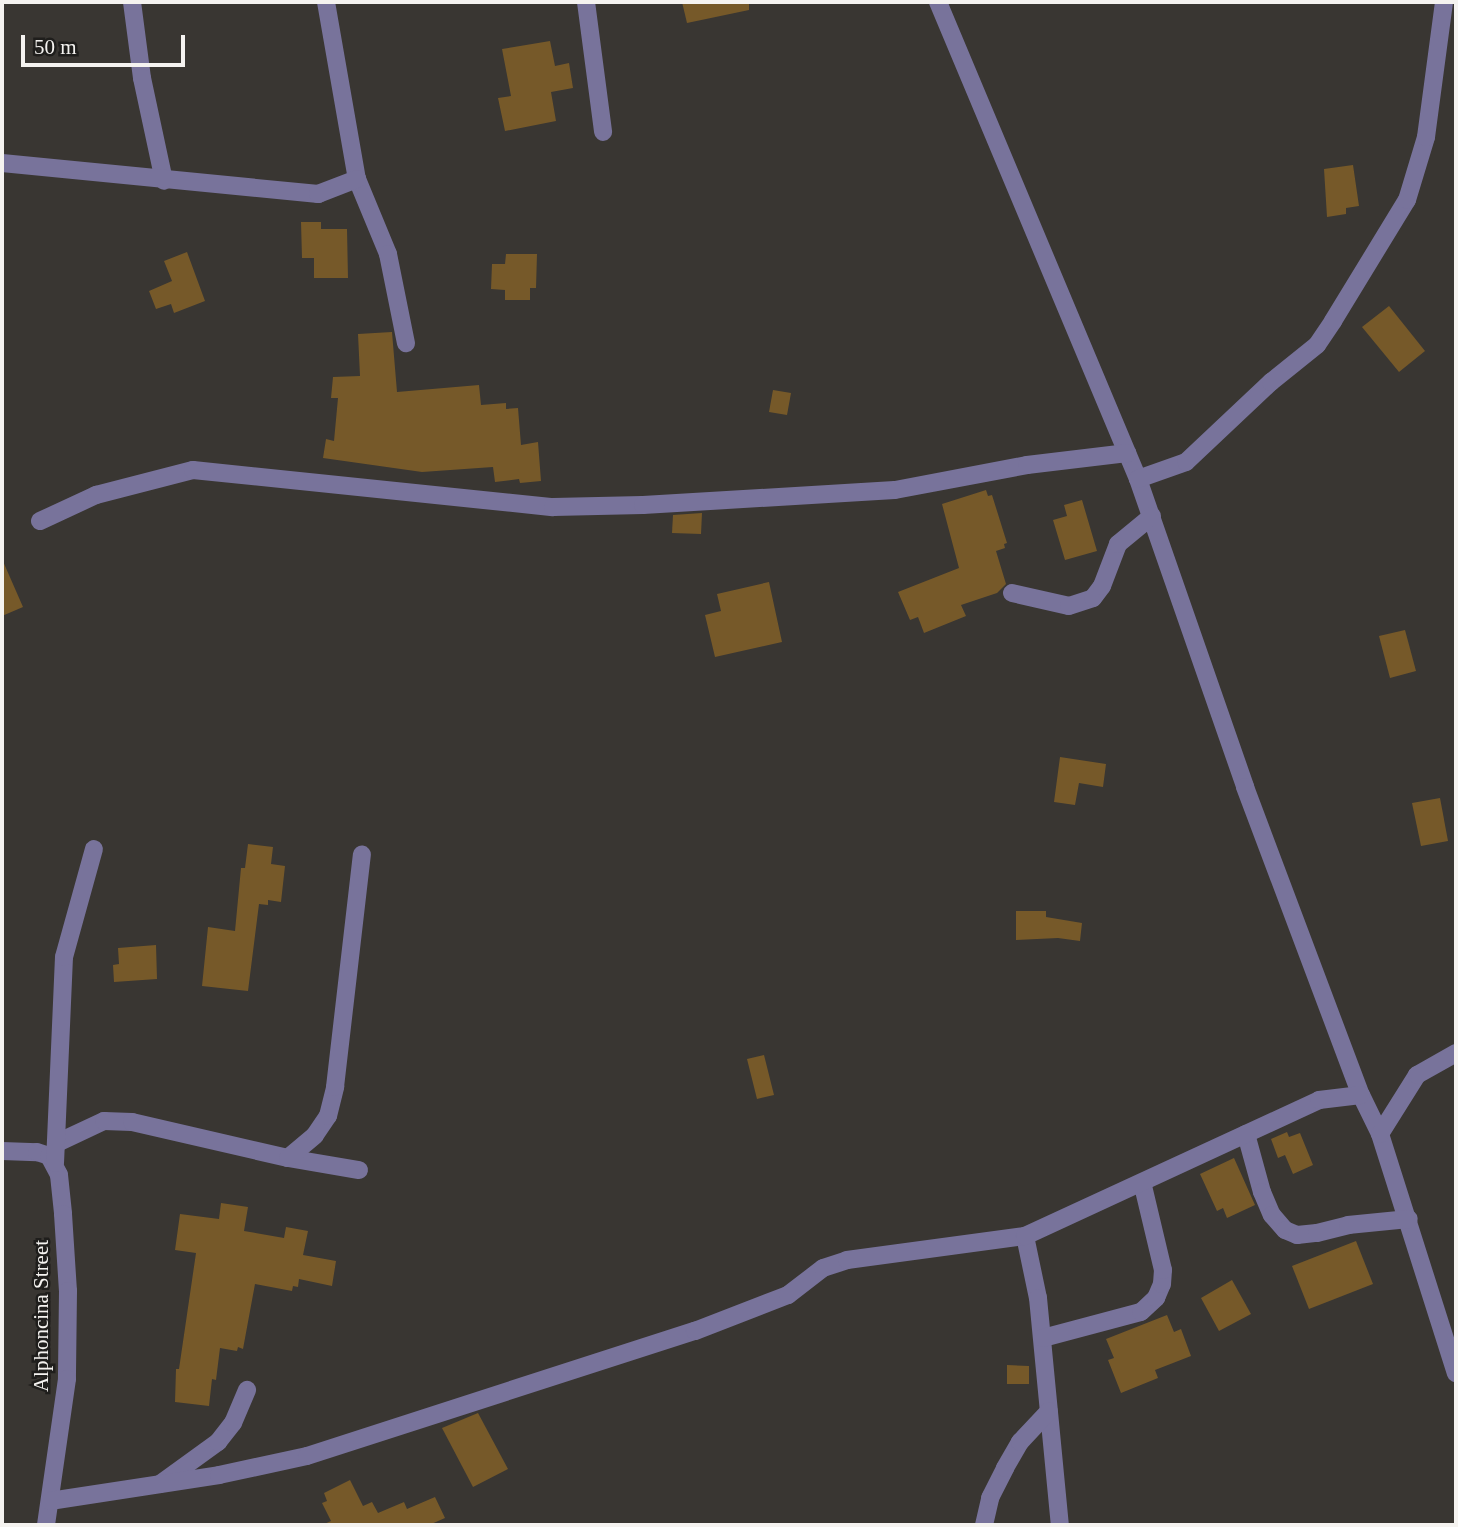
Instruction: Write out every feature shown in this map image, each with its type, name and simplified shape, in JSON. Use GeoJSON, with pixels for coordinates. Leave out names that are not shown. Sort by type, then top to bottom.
{"type":"FeatureCollection","features":[{"type":"Feature","properties":{"kind":"street"},"geometry":{"type":"LineString","coordinates":[[132,2],[142,78],[164,181]]}},
{"type":"Feature","properties":{"kind":"street"},"geometry":{"type":"LineString","coordinates":[[326,2],[357,179],[388,254],[406,343]]}},
{"type":"Feature","properties":{"kind":"street"},"geometry":{"type":"LineString","coordinates":[[586,2],[603,132]]}},
{"type":"Feature","properties":{"kind":"street"},"geometry":{"type":"LineString","coordinates":[[938,2],[1152,516],[1245,787],[1361,1095],[1380,1134],[1456,1373]]}},
{"type":"Feature","properties":{"kind":"street"},"geometry":{"type":"LineString","coordinates":[[1138,479],[1186,462],[1271,382],[1317,345],[1333,321],[1407,201],[1426,137],[1444,2]]}},
{"type":"Feature","properties":{"kind":"street"},"geometry":{"type":"LineString","coordinates":[[2,163],[318,194],[357,179]]}},
{"type":"Feature","properties":{"kind":"street"},"geometry":{"type":"LineString","coordinates":[[40,521],[96,495],[193,470],[553,507],[643,505],[895,490],[1027,465],[1127,453]]}},
{"type":"Feature","properties":{"kind":"street"},"geometry":{"type":"LineString","coordinates":[[1012,593],[1054,605],[1083,604],[1093,598],[1102,586],[1118,544],[1152,516]]}},
{"type":"Feature","properties":{"kind":"street","name":"Alphoncina Street"},"geometry":{"type":"LineString","coordinates":[[46,1525],[67,1359],[63,1214],[55,1163],[64,957],[94,849]]}},
{"type":"Feature","properties":{"kind":"street"},"geometry":{"type":"LineString","coordinates":[[288,1158],[315,1135],[328,1116],[335,1087],[351,970],[362,855]]}},
{"type":"Feature","properties":{"kind":"street"},"geometry":{"type":"LineString","coordinates":[[1380,1134],[1417,1075],[1456,1053]]}},
{"type":"Feature","properties":{"kind":"street"},"geometry":{"type":"LineString","coordinates":[[50,1501],[219,1475],[307,1456],[682,1335],[788,1295],[823,1268],[847,1260],[1025,1236],[1319,1100],[1361,1095]]}},
{"type":"Feature","properties":{"kind":"street"},"geometry":{"type":"LineString","coordinates":[[57,1143],[104,1121],[132,1122],[288,1158],[359,1170]]}},
{"type":"Feature","properties":{"kind":"street"},"geometry":{"type":"LineString","coordinates":[[1246,1134],[1262,1192],[1272,1214],[1285,1230],[1297,1234],[1317,1233],[1348,1225],[1409,1219]]}},
{"type":"Feature","properties":{"kind":"street"},"geometry":{"type":"LineString","coordinates":[[2,1152],[37,1152],[49,1156],[55,1163]]}},
{"type":"Feature","properties":{"kind":"street"},"geometry":{"type":"LineString","coordinates":[[1043,1338],[1141,1312],[1156,1298],[1163,1284],[1163,1270],[1142,1182]]}},
{"type":"Feature","properties":{"kind":"street"},"geometry":{"type":"LineString","coordinates":[[1025,1236],[1043,1338],[1060,1525]]}},
{"type":"Feature","properties":{"kind":"street"},"geometry":{"type":"LineString","coordinates":[[160,1484],[218,1442],[233,1423],[247,1390]]}},
{"type":"Feature","properties":{"kind":"street"},"geometry":{"type":"LineString","coordinates":[[984,1525],[990,1498],[1005,1468],[1020,1442],[1049,1411]]}},
{"type":"Feature","properties":{"kind":"building"},"geometry":{"type":"Polygon","coordinates":[[[682,2],[749,2],[749,10],[687,23],[682,2]]]}},
{"type":"Feature","properties":{"kind":"building"},"geometry":{"type":"Polygon","coordinates":[[[550,41],[555,66],[569,63],[573,88],[551,92],[556,121],[505,131],[498,98],[511,96],[502,49],[550,41]]]}},
{"type":"Feature","properties":{"kind":"building"},"geometry":{"type":"Polygon","coordinates":[[[1353,165],[1359,206],[1346,208],[1346,214],[1327,217],[1324,169],[1353,165]]]}},
{"type":"Feature","properties":{"kind":"building"},"geometry":{"type":"Polygon","coordinates":[[[301,222],[321,222],[321,229],[347,229],[348,278],[314,278],[314,258],[302,258],[301,222]]]}},
{"type":"Feature","properties":{"kind":"building"},"geometry":{"type":"Polygon","coordinates":[[[187,252],[205,301],[174,313],[171,304],[156,309],[149,291],[172,281],[164,261],[187,252]]]}},
{"type":"Feature","properties":{"kind":"building"},"geometry":{"type":"Polygon","coordinates":[[[506,254],[537,254],[536,288],[530,288],[530,300],[505,300],[505,290],[491,289],[492,264],[505,264],[506,254]]]}},
{"type":"Feature","properties":{"kind":"building"},"geometry":{"type":"Polygon","coordinates":[[[1389,306],[1425,351],[1399,372],[1362,327],[1389,306]]]}},
{"type":"Feature","properties":{"kind":"building"},"geometry":{"type":"Polygon","coordinates":[[[392,332],[397,392],[479,385],[481,405],[506,403],[506,409],[518,408],[521,445],[538,442],[541,481],[520,483],[519,479],[495,482],[493,467],[422,472],[323,458],[326,439],[334,441],[338,398],[331,398],[333,377],[360,376],[358,334],[392,332]]]}},
{"type":"Feature","properties":{"kind":"building"},"geometry":{"type":"Polygon","coordinates":[[[773,390],[791,393],[787,415],[769,412],[773,390]]]}},
{"type":"Feature","properties":{"kind":"building"},"geometry":{"type":"Polygon","coordinates":[[[986,490],[988,496],[992,495],[1007,543],[1004,544],[1005,548],[996,551],[1006,584],[997,593],[961,605],[966,616],[924,633],[918,617],[910,620],[898,592],[959,568],[942,504],[986,490]]]}},
{"type":"Feature","properties":{"kind":"building"},"geometry":{"type":"Polygon","coordinates":[[[1082,500],[1097,551],[1065,560],[1053,520],[1067,516],[1064,505],[1082,500]]]}},
{"type":"Feature","properties":{"kind":"building"},"geometry":{"type":"Polygon","coordinates":[[[702,513],[701,534],[672,533],[673,515],[702,513]]]}},
{"type":"Feature","properties":{"kind":"building"},"geometry":{"type":"Polygon","coordinates":[[[2,559],[23,607],[2,616],[2,559]]]}},
{"type":"Feature","properties":{"kind":"building"},"geometry":{"type":"Polygon","coordinates":[[[769,582],[782,642],[715,657],[705,615],[721,611],[717,594],[769,582]]]}},
{"type":"Feature","properties":{"kind":"building"},"geometry":{"type":"Polygon","coordinates":[[[1405,630],[1416,671],[1390,678],[1379,636],[1405,630]]]}},
{"type":"Feature","properties":{"kind":"building"},"geometry":{"type":"Polygon","coordinates":[[[1060,757],[1106,764],[1103,787],[1079,783],[1075,805],[1054,802],[1060,757]]]}},
{"type":"Feature","properties":{"kind":"building"},"geometry":{"type":"Polygon","coordinates":[[[1440,798],[1448,841],[1421,846],[1412,803],[1440,798]]]}},
{"type":"Feature","properties":{"kind":"building"},"geometry":{"type":"Polygon","coordinates":[[[248,844],[273,847],[271,864],[285,866],[281,902],[268,900],[268,905],[259,904],[248,991],[202,986],[208,927],[235,931],[241,868],[245,868],[248,844]]]}},
{"type":"Feature","properties":{"kind":"building"},"geometry":{"type":"Polygon","coordinates":[[[1016,911],[1046,911],[1046,917],[1082,923],[1080,941],[1058,938],[1016,940],[1016,911]]]}},
{"type":"Feature","properties":{"kind":"building"},"geometry":{"type":"Polygon","coordinates":[[[156,945],[157,979],[114,982],[113,965],[119,964],[118,948],[156,945]]]}},
{"type":"Feature","properties":{"kind":"building"},"geometry":{"type":"Polygon","coordinates":[[[764,1055],[774,1095],[757,1099],[747,1059],[764,1055]]]}},
{"type":"Feature","properties":{"kind":"building"},"geometry":{"type":"Polygon","coordinates":[[[1287,1132],[1289,1137],[1300,1133],[1313,1165],[1293,1174],[1285,1155],[1278,1158],[1271,1139],[1287,1132]]]}},
{"type":"Feature","properties":{"kind":"building"},"geometry":{"type":"Polygon","coordinates":[[[1234,1158],[1255,1205],[1227,1218],[1223,1208],[1217,1211],[1200,1174],[1234,1158]]]}},
{"type":"Feature","properties":{"kind":"building"},"geometry":{"type":"Polygon","coordinates":[[[221,1203],[248,1207],[244,1231],[284,1238],[286,1227],[308,1231],[303,1255],[336,1261],[332,1286],[299,1279],[298,1287],[293,1286],[292,1291],[255,1284],[243,1349],[238,1347],[237,1351],[220,1348],[209,1406],[175,1402],[176,1369],[179,1369],[196,1253],[175,1250],[180,1214],[219,1219],[221,1203]]]}},
{"type":"Feature","properties":{"kind":"building"},"geometry":{"type":"Polygon","coordinates":[[[1356,1241],[1373,1284],[1309,1309],[1292,1266],[1356,1241]]]}},
{"type":"Feature","properties":{"kind":"building"},"geometry":{"type":"Polygon","coordinates":[[[1232,1280],[1251,1314],[1219,1331],[1201,1298],[1232,1280]]]}},
{"type":"Feature","properties":{"kind":"building"},"geometry":{"type":"Polygon","coordinates":[[[1167,1315],[1174,1332],[1181,1329],[1191,1356],[1155,1370],[1158,1378],[1121,1393],[1108,1360],[1114,1358],[1106,1339],[1167,1315]]]}},
{"type":"Feature","properties":{"kind":"building"},"geometry":{"type":"Polygon","coordinates":[[[1007,1365],[1029,1366],[1029,1384],[1007,1384],[1007,1365]]]}},
{"type":"Feature","properties":{"kind":"building"},"geometry":{"type":"Polygon","coordinates":[[[478,1413],[508,1469],[473,1487],[442,1428],[478,1413]]]}},
{"type":"Feature","properties":{"kind":"building"},"geometry":{"type":"Polygon","coordinates":[[[350,1480],[363,1506],[372,1502],[378,1513],[404,1502],[407,1509],[435,1497],[445,1518],[429,1525],[322,1525],[331,1521],[322,1503],[327,1501],[324,1493],[350,1480]]]}}]}
